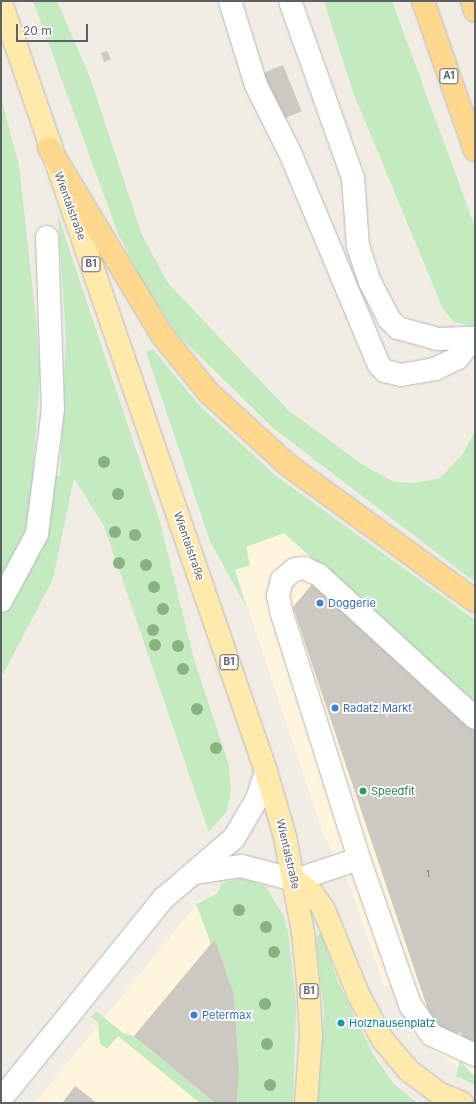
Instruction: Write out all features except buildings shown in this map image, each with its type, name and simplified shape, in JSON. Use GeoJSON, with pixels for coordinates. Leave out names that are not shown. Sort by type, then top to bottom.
{"type":"FeatureCollection","features":[{"type":"Feature","properties":{"kind":"highway","name":"A1"},"geometry":{"type":"LineString","coordinates":[[423,1],[475,150]]}},
{"type":"Feature","properties":{"kind":"highway"},"geometry":{"type":"LineString","coordinates":[[472,1],[475,11]]}},
{"type":"Feature","properties":{"kind":"highway"},"geometry":{"type":"LineString","coordinates":[[49,148],[162,335],[209,393],[288,465],[475,601]]}},
{"type":"Feature","properties":{"kind":"main road","name":"Wientalstraße"},"geometry":{"type":"LineString","coordinates":[[1,2],[49,148],[266,771],[295,880],[303,932],[311,1036],[306,1103]]}},
{"type":"Feature","properties":{"kind":"main road"},"geometry":{"type":"LineString","coordinates":[[295,880],[313,894],[324,910],[359,996],[383,1040],[408,1070],[440,1094],[462,1103]]}},
{"type":"Feature","properties":{"kind":"street"},"geometry":{"type":"LineString","coordinates":[[230,1],[253,78],[291,155],[379,365],[385,371],[402,375],[435,369],[458,358],[474,338]]}},
{"type":"Feature","properties":{"kind":"street"},"geometry":{"type":"LineString","coordinates":[[290,1],[353,178],[358,246],[370,282],[389,319],[398,328],[438,339],[474,338]]}},
{"type":"Feature","properties":{"kind":"street"},"geometry":{"type":"LineString","coordinates":[[1,601],[37,534],[53,409],[48,236]]}},
{"type":"Feature","properties":{"kind":"street"},"geometry":{"type":"LineString","coordinates":[[475,718],[319,575],[304,568],[287,573],[279,588],[281,611],[359,859],[416,1017],[444,1044],[475,1054]]}},
{"type":"Feature","properties":{"kind":"street"},"geometry":{"type":"LineString","coordinates":[[1,1099],[164,898],[234,838],[257,799],[266,771]]}},
{"type":"Feature","properties":{"kind":"street"},"geometry":{"type":"LineString","coordinates":[[194,873],[241,866],[295,880],[359,859]]}},
{"type":"Feature","properties":{"kind":"shaded area"},"geometry":{"type":"Polygon","coordinates":[[[284,533],[475,706],[475,1077],[461,1061],[461,1069],[413,1035],[393,985],[384,987],[350,886],[323,833],[235,570],[250,565],[246,546],[284,533]]]}},
{"type":"Feature","properties":{"kind":"shaded area"},"geometry":{"type":"Polygon","coordinates":[[[200,900],[233,908],[265,1103],[35,1103],[200,900]]]}},
{"type":"Feature","properties":{"kind":"green space"},"geometry":{"type":"Polygon","coordinates":[[[33,1],[57,1],[91,80],[141,233],[168,283],[288,410],[363,465],[394,482],[416,483],[440,478],[463,454],[475,431],[475,582],[273,428],[176,333],[141,279],[117,231],[33,1]]]}},
{"type":"Feature","properties":{"kind":"green space"},"geometry":{"type":"Polygon","coordinates":[[[324,1],[392,1],[475,227],[475,327],[454,322],[443,309],[353,92],[324,1]]]}},
{"type":"Feature","properties":{"kind":"green space"},"geometry":{"type":"Polygon","coordinates":[[[1,98],[19,165],[36,318],[40,373],[33,472],[60,476],[66,340],[58,215],[160,522],[194,659],[229,765],[231,790],[227,811],[209,832],[104,526],[74,478],[53,579],[1,678],[1,98]]]}},
{"type":"Feature","properties":{"kind":"green space"},"geometry":{"type":"Polygon","coordinates":[[[153,349],[198,404],[275,475],[475,620],[475,706],[284,533],[246,547],[250,565],[235,570],[246,607],[210,541],[146,352],[153,349]]]}},
{"type":"Feature","properties":{"kind":"green space"},"geometry":{"type":"Polygon","coordinates":[[[243,878],[266,887],[283,915],[288,931],[296,1006],[293,1103],[237,1103],[239,1071],[234,994],[215,939],[211,944],[196,904],[217,894],[222,883],[243,878]]]}},
{"type":"Feature","properties":{"kind":"green space","name":"Holzhausenplatz"},"geometry":{"type":"Polygon","coordinates":[[[321,933],[338,982],[373,1054],[394,1084],[417,1103],[318,1103],[324,1014],[316,937],[321,933]]]}},
{"type":"Feature","properties":{"kind":"green space"},"geometry":{"type":"Polygon","coordinates":[[[96,1011],[123,1033],[134,1036],[215,1103],[200,1103],[118,1036],[107,1049],[100,1044],[98,1022],[91,1017],[96,1011]]]}},
{"type":"Feature","properties":{"kind":"green space"},"geometry":{"type":"Polygon","coordinates":[[[460,1061],[475,1077],[475,1085],[456,1076],[460,1061]]]}},
{"type":"Feature","properties":{"kind":"place","name":"Doggerie"},"geometry":{"type":"Point","coordinates":[320,603]}},
{"type":"Feature","properties":{"kind":"place","name":"Radatz Markt"},"geometry":{"type":"Point","coordinates":[335,708]}},
{"type":"Feature","properties":{"kind":"place","name":"Speedfit"},"geometry":{"type":"Point","coordinates":[363,791]}},
{"type":"Feature","properties":{"kind":"place","name":"Petermax"},"geometry":{"type":"Point","coordinates":[194,1015]}},
{"type":"Feature","properties":{"kind":"place","name":"Holzhausenplatz"},"geometry":{"type":"Point","coordinates":[341,1023]}}]}
